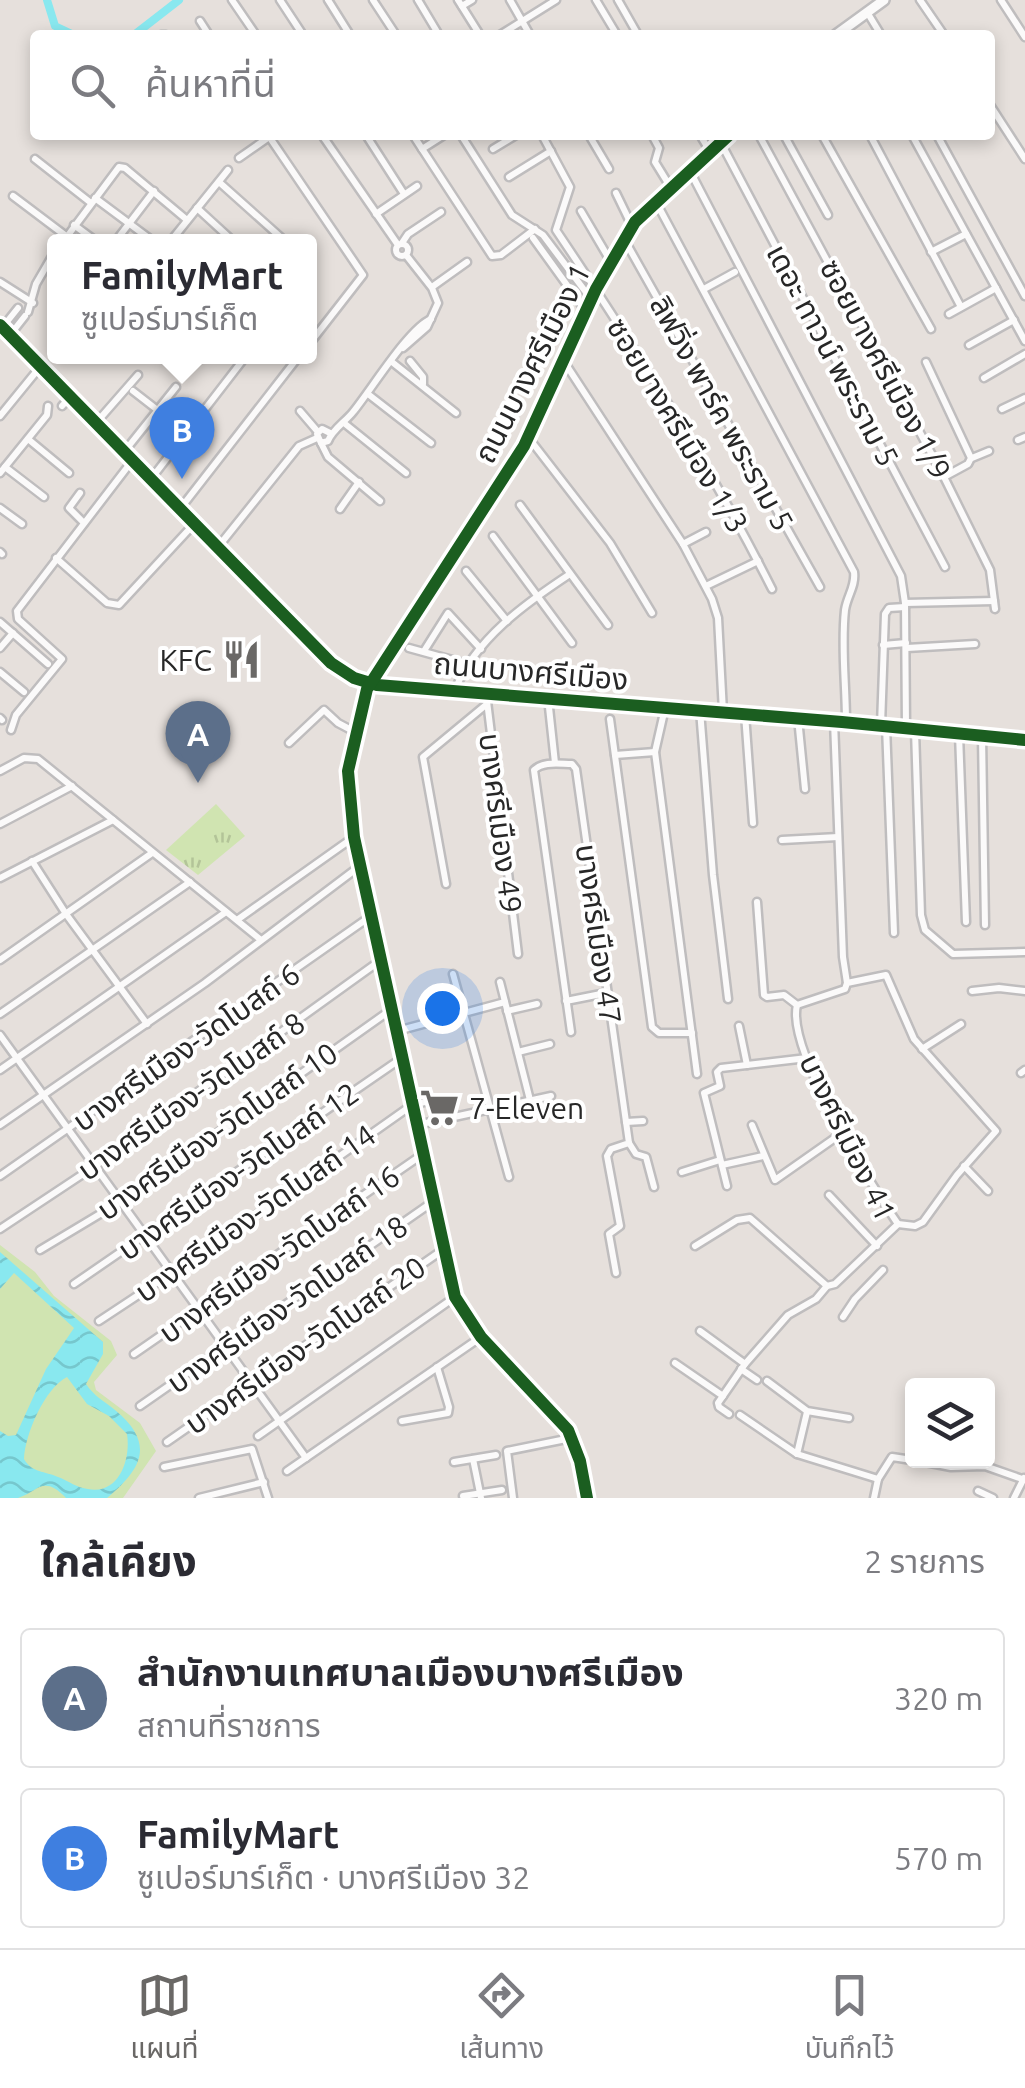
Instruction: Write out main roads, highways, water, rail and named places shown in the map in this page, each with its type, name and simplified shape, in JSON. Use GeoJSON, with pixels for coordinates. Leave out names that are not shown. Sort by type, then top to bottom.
{"type":"FeatureCollection","features":[{"type":"Feature","properties":{"kind":"water"},"geometry":{"type":"Polygon","coordinates":[[[0,1252],[103,1342],[103,1354],[86,1384],[128,1422],[140,1444],[136,1466],[107,1498],[66,1498],[46,1486],[18,1498],[0,1498],[0,1431],[16,1435],[46,1369],[74,1328],[14,1273],[0,1289],[0,1252]],[[67,1377],[59,1383],[38,1413],[24,1459],[35,1469],[80,1487],[99,1489],[121,1473],[127,1454],[127,1434],[109,1416],[87,1404],[67,1377]]]}},
{"type":"Feature","properties":{"kind":"waterway"},"geometry":{"type":"LineString","coordinates":[[47,0],[55,26],[63,30]]}},
{"type":"Feature","properties":{"kind":"waterway"},"geometry":{"type":"LineString","coordinates":[[140,30],[179,0]]}},
{"type":"Feature","properties":{"kind":"place","name":"FamilyMart"},"geometry":{"type":"Point","coordinates":[182,479]}},
{"type":"Feature","properties":{"kind":"place","name":"KFC"},"geometry":{"type":"Point","coordinates":[242,660]}},
{"type":"Feature","properties":{"kind":"place","name":"สำนักงานเทศบาลเมืองบางศรีเมือง"},"geometry":{"type":"Point","coordinates":[198,783]}},
{"type":"Feature","properties":{"kind":"place","name":"7-Eleven"},"geometry":{"type":"Point","coordinates":[439,1108]}}]}
